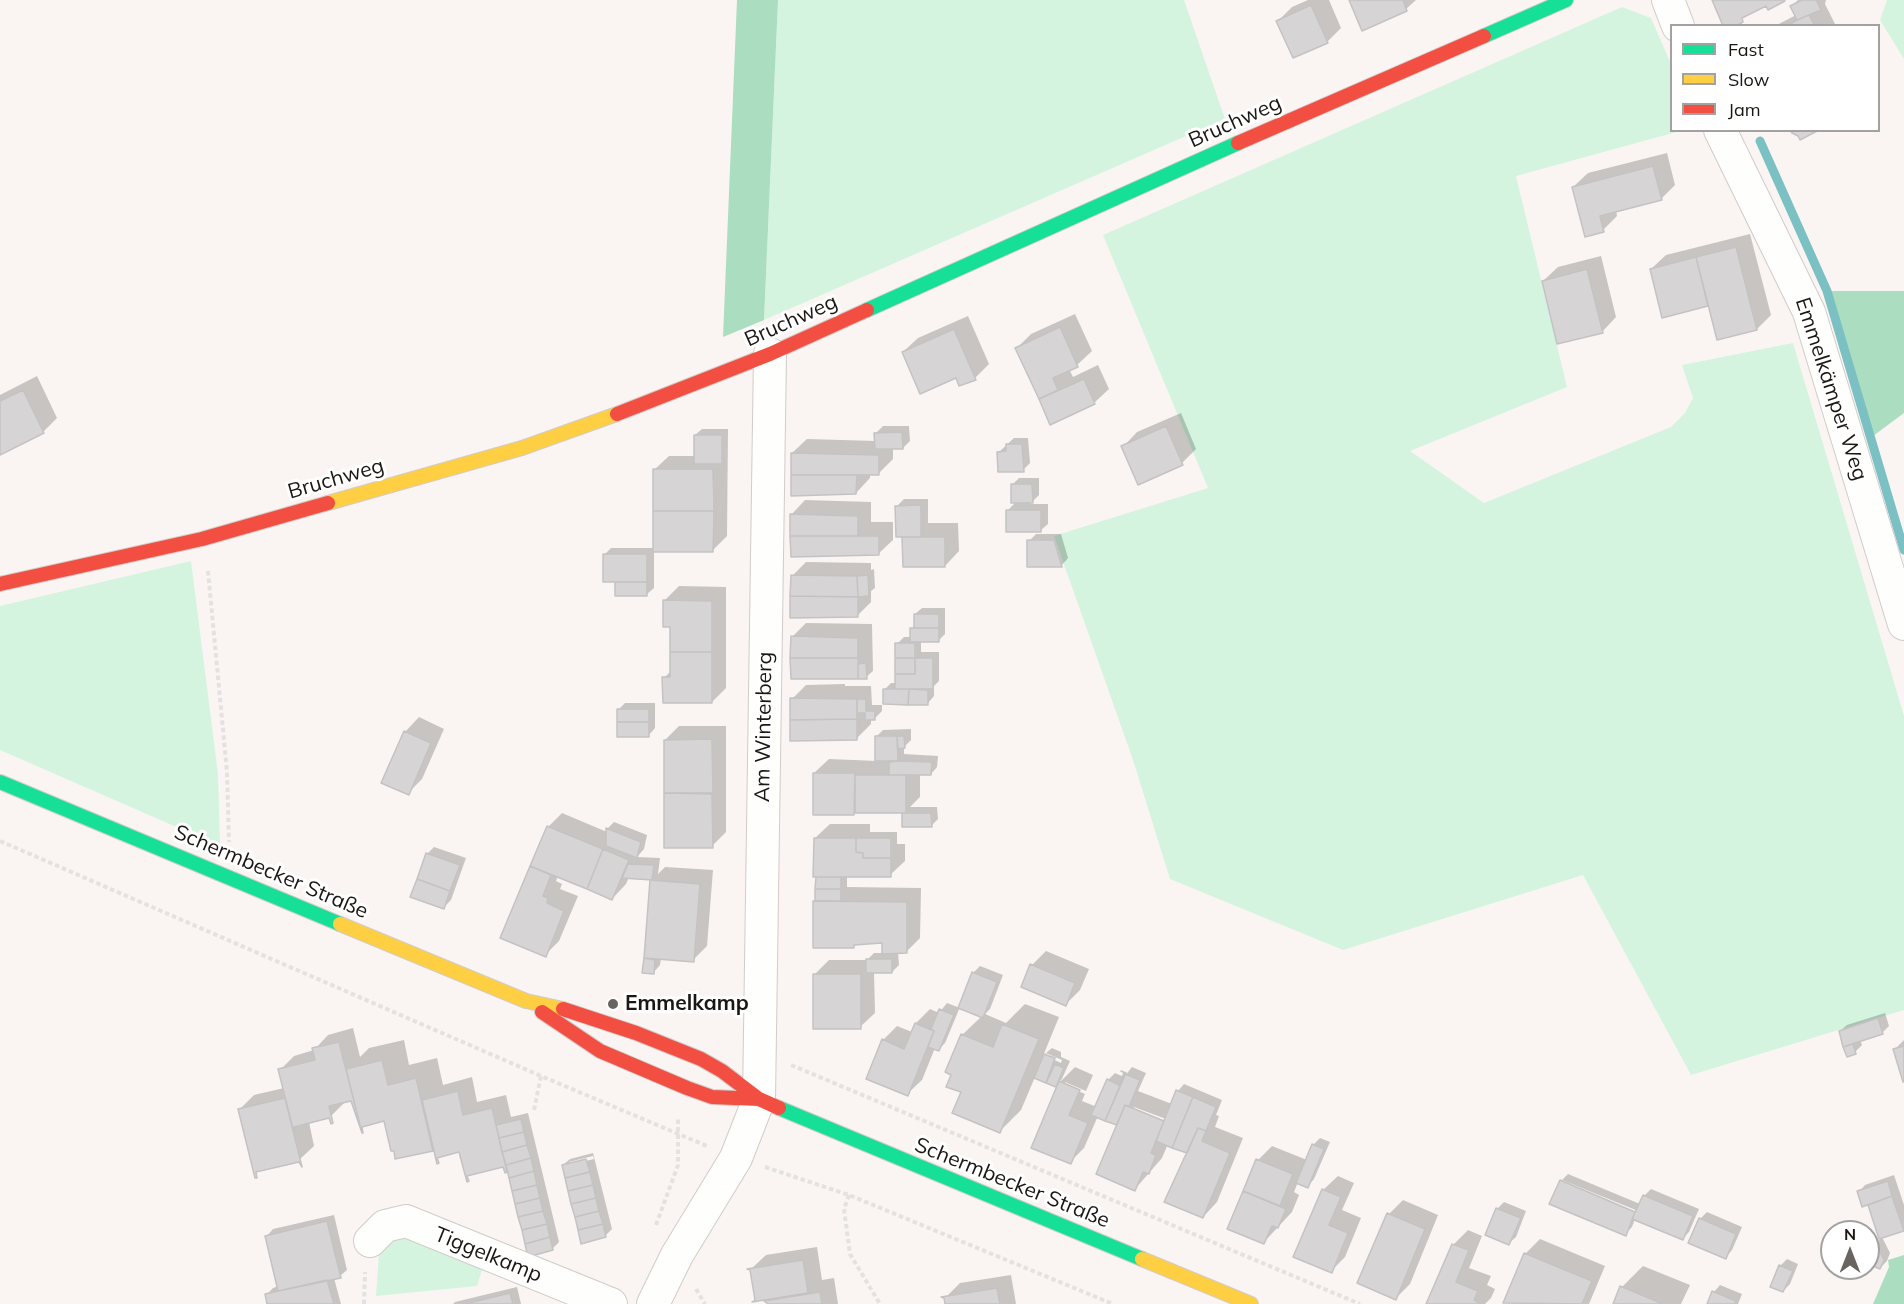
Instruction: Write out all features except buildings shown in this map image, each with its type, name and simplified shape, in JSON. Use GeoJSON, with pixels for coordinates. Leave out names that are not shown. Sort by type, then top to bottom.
{"type":"FeatureCollection","features":[{"type":"Feature","properties":{"kind":"street","name":"Bruchweg"},"geometry":{"type":"LineString","coordinates":[[0,584],[202,539],[522,448],[600,421],[770,354],[1219,151],[1566,0]]}},
{"type":"Feature","properties":{"kind":"street"},"geometry":{"type":"LineString","coordinates":[[1668,0],[1677,24]]}},
{"type":"Feature","properties":{"kind":"street","name":"Emmelkämper Weg"},"geometry":{"type":"LineString","coordinates":[[1721,132],[1809,312],[1904,624]]}},
{"type":"Feature","properties":{"kind":"street","name":"Am Winterberg"},"geometry":{"type":"LineString","coordinates":[[759,1099],[770,354]]}},
{"type":"Feature","properties":{"kind":"street","name":"Schermbecker Straße"},"geometry":{"type":"LineString","coordinates":[[0,782],[526,1001],[574,1011],[701,1059],[722,1071],[759,1099],[1251,1304]]}},
{"type":"Feature","properties":{"kind":"street","name":"Schermbecker Straße"},"geometry":{"type":"LineString","coordinates":[[526,1001],[600,1052],[712,1097],[759,1099]]}},
{"type":"Feature","properties":{"kind":"street"},"geometry":{"type":"LineString","coordinates":[[653,1304],[677,1255],[736,1158],[759,1099]]}},
{"type":"Feature","properties":{"kind":"street","name":"Tiggelkamp"},"geometry":{"type":"LineString","coordinates":[[370,1242],[385,1226],[406,1221],[611,1304]]}},
{"type":"Feature","properties":{"kind":"path"},"geometry":{"type":"LineString","coordinates":[[202,539],[206,558],[227,772],[229,846],[224,875]]}},
{"type":"Feature","properties":{"kind":"path"},"geometry":{"type":"LineString","coordinates":[[0,841],[677,1134],[678,1165],[654,1229]]}},
{"type":"Feature","properties":{"kind":"path"},"geometry":{"type":"LineString","coordinates":[[758,1054],[1360,1304]]}},
{"type":"Feature","properties":{"kind":"path"},"geometry":{"type":"LineString","coordinates":[[534,1110],[541,1076]]}},
{"type":"Feature","properties":{"kind":"path"},"geometry":{"type":"LineString","coordinates":[[736,1158],[849,1195],[1113,1304]]}},
{"type":"Feature","properties":{"kind":"path"},"geometry":{"type":"LineString","coordinates":[[849,1195],[844,1209],[850,1254],[880,1304]]}},
{"type":"Feature","properties":{"kind":"path"},"geometry":{"type":"LineString","coordinates":[[1098,1304],[1101,1299]]}},
{"type":"Feature","properties":{"kind":"green space"},"geometry":{"type":"Polygon","coordinates":[[[737,0],[778,0],[764,320],[723,337],[737,0]]]}},
{"type":"Feature","properties":{"kind":"green space"},"geometry":{"type":"Polygon","coordinates":[[[778,0],[1184,0],[1225,119],[764,320],[778,0]]]}},
{"type":"Feature","properties":{"kind":"green space"},"geometry":{"type":"Polygon","coordinates":[[[1887,0],[1904,0],[1904,59],[1880,20],[1887,0]]]}},
{"type":"Feature","properties":{"kind":"green space"},"geometry":{"type":"Polygon","coordinates":[[[1622,7],[1651,18],[1670,62],[1670,132],[1676,132],[1516,176],[1567,387],[1410,451],[1484,503],[1671,427],[1685,413],[1693,398],[1682,365],[1793,343],[1904,716],[1904,1010],[1691,1075],[1583,875],[1343,950],[1170,879],[1133,760],[1054,536],[1208,488],[1103,235],[1622,7]]]}},
{"type":"Feature","properties":{"kind":"green space"},"geometry":{"type":"Polygon","coordinates":[[[1830,291],[1904,291],[1904,413],[1873,436],[1830,291]]]}},
{"type":"Feature","properties":{"kind":"green space"},"geometry":{"type":"Polygon","coordinates":[[[191,561],[218,774],[220,846],[0,750],[0,606],[191,561]]]}},
{"type":"Feature","properties":{"kind":"green space"},"geometry":{"type":"Polygon","coordinates":[[[395,1238],[413,1238],[484,1263],[477,1286],[376,1296],[379,1253],[395,1238]]]}},
{"type":"Feature","properties":{"kind":"green space"},"geometry":{"type":"Polygon","coordinates":[[[1904,1255],[1904,1304],[1873,1304],[1889,1267],[1888,1260],[1904,1255]]]}},
{"type":"Feature","properties":{"kind":"waterway"},"geometry":{"type":"LineString","coordinates":[[1760,141],[1827,291],[1904,550]]}},
{"type":"Feature","properties":{"kind":"traffic: fast"},"geometry":{"type":"LineString","coordinates":[[1484,36],[1566,0]]}},
{"type":"Feature","properties":{"kind":"traffic: fast"},"geometry":{"type":"LineString","coordinates":[[867,310],[1238,143]]}},
{"type":"Feature","properties":{"kind":"traffic: fast"},"geometry":{"type":"LineString","coordinates":[[0,782],[340,924]]}},
{"type":"Feature","properties":{"kind":"traffic: fast"},"geometry":{"type":"LineString","coordinates":[[779,1108],[1142,1259]]}},
{"type":"Feature","properties":{"kind":"traffic: slow"},"geometry":{"type":"LineString","coordinates":[[328,503],[522,448],[617,414]]}},
{"type":"Feature","properties":{"kind":"traffic: slow"},"geometry":{"type":"LineString","coordinates":[[340,924],[526,1001],[563,1009]]}},
{"type":"Feature","properties":{"kind":"traffic: slow"},"geometry":{"type":"LineString","coordinates":[[1142,1259],[1251,1304]]}},
{"type":"Feature","properties":{"kind":"traffic: jam"},"geometry":{"type":"LineString","coordinates":[[1238,143],[1484,36]]}},
{"type":"Feature","properties":{"kind":"traffic: jam"},"geometry":{"type":"LineString","coordinates":[[617,414],[770,354],[867,310]]}},
{"type":"Feature","properties":{"kind":"traffic: jam"},"geometry":{"type":"LineString","coordinates":[[0,584],[202,539],[328,503]]}},
{"type":"Feature","properties":{"kind":"traffic: jam"},"geometry":{"type":"LineString","coordinates":[[563,1009],[636,1033],[701,1059],[722,1071],[759,1099],[779,1108]]}},
{"type":"Feature","properties":{"kind":"traffic: jam"},"geometry":{"type":"LineString","coordinates":[[542,1012],[600,1051],[687,1088],[712,1097],[759,1099]]}},
{"type":"Feature","properties":{"kind":"place","name":"Emmelkamp"},"geometry":{"type":"Point","coordinates":[613,1004]}}]}
